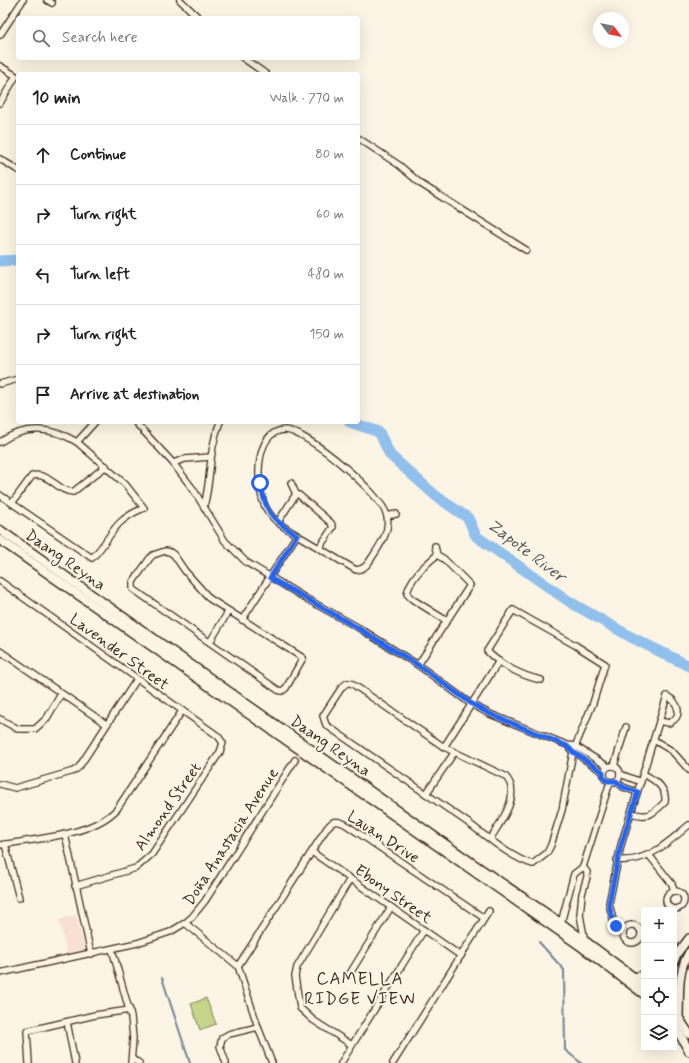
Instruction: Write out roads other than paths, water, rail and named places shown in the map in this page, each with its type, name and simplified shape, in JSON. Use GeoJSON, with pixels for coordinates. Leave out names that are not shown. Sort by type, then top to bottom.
{"type":"FeatureCollection","features":[{"type":"Feature","properties":{"kind":"main road","name":"Daang Reyna"},"geometry":{"type":"LineString","coordinates":[[0,530],[300,746]]}},
{"type":"Feature","properties":{"kind":"main road","name":"Daang Reyna"},"geometry":{"type":"LineString","coordinates":[[0,540],[300,746],[560,928],[641,982]]}},
{"type":"Feature","properties":{"kind":"main road","name":"Daang Reyna"},"geometry":{"type":"LineString","coordinates":[[584,944],[641,992]]}},
{"type":"Feature","properties":{"kind":"main road"},"geometry":{"type":"LineString","coordinates":[[677,1020],[689,1034]]}},
{"type":"Feature","properties":{"kind":"main road"},"geometry":{"type":"LineString","coordinates":[[677,1023],[689,1051]]}},
{"type":"Feature","properties":{"kind":"street"},"geometry":{"type":"LineString","coordinates":[[0,35],[23,0]]}},
{"type":"Feature","properties":{"kind":"street"},"geometry":{"type":"LineString","coordinates":[[180,0],[197,16]]}},
{"type":"Feature","properties":{"kind":"street"},"geometry":{"type":"LineString","coordinates":[[246,60],[263,72]]}},
{"type":"Feature","properties":{"kind":"street"},"geometry":{"type":"LineString","coordinates":[[0,66],[16,76],[0,103]]}},
{"type":"Feature","properties":{"kind":"street"},"geometry":{"type":"LineString","coordinates":[[360,139],[399,165],[421,184],[526,250]]}},
{"type":"Feature","properties":{"kind":"street"},"geometry":{"type":"LineString","coordinates":[[0,159],[16,169]]}},
{"type":"Feature","properties":{"kind":"street"},"geometry":{"type":"LineString","coordinates":[[0,384],[16,380]]}},
{"type":"Feature","properties":{"kind":"street"},"geometry":{"type":"LineString","coordinates":[[77,442],[93,424]]}},
{"type":"Feature","properties":{"kind":"street"},"geometry":{"type":"LineString","coordinates":[[137,424],[173,463],[236,554],[270,578],[358,628],[418,665],[472,704],[490,714],[574,749],[607,766],[614,766],[618,769],[620,774],[641,782]]}},
{"type":"Feature","properties":{"kind":"street"},"geometry":{"type":"LineString","coordinates":[[204,506],[210,481],[210,457],[219,424]]}},
{"type":"Feature","properties":{"kind":"street"},"geometry":{"type":"LineString","coordinates":[[0,442],[19,431],[32,430],[58,432],[77,442],[106,466],[124,484],[144,508],[131,514],[116,525],[92,558],[0,495]]}},
{"type":"Feature","properties":{"kind":"street"},"geometry":{"type":"LineString","coordinates":[[279,430],[293,431],[310,440],[344,466],[378,498],[387,516],[388,526],[383,542],[366,566],[361,570],[356,570],[297,535],[278,522],[267,510],[260,483],[259,469],[261,452],[265,442],[271,435],[279,430]]}},
{"type":"Feature","properties":{"kind":"street"},"geometry":{"type":"LineString","coordinates":[[173,463],[185,459],[210,457]]}},
{"type":"Feature","properties":{"kind":"street"},"geometry":{"type":"LineString","coordinates":[[12,503],[32,476],[42,476],[68,492],[73,492],[106,466]]}},
{"type":"Feature","properties":{"kind":"street"},"geometry":{"type":"LineString","coordinates":[[291,484],[296,494],[304,498],[331,522],[333,527],[319,548]]}},
{"type":"Feature","properties":{"kind":"street"},"geometry":{"type":"LineString","coordinates":[[278,522],[296,494]]}},
{"type":"Feature","properties":{"kind":"street"},"geometry":{"type":"LineString","coordinates":[[387,516],[396,514]]}},
{"type":"Feature","properties":{"kind":"street"},"geometry":{"type":"LineString","coordinates":[[242,620],[297,535]]}},
{"type":"Feature","properties":{"kind":"street"},"geometry":{"type":"LineString","coordinates":[[418,665],[470,585],[444,559],[437,555],[435,546]]}},
{"type":"Feature","properties":{"kind":"street"},"geometry":{"type":"LineString","coordinates":[[165,551],[170,552],[202,592],[228,612],[242,620],[303,658],[286,688],[282,691],[278,690],[133,589],[133,582],[153,555],[165,551]]}},
{"type":"Feature","properties":{"kind":"street"},"geometry":{"type":"LineString","coordinates":[[437,555],[418,572],[408,589],[408,594],[412,599],[447,621]]}},
{"type":"Feature","properties":{"kind":"street","name":"Lavender Street"},"geometry":{"type":"LineString","coordinates":[[0,581],[218,736],[223,743]]}},
{"type":"Feature","properties":{"kind":"street"},"geometry":{"type":"LineString","coordinates":[[490,839],[508,810],[510,802],[509,779],[505,776],[444,747],[351,683],[347,683],[342,686],[323,716],[326,725],[490,839],[527,863],[533,864],[547,853],[562,810],[574,749],[593,703],[604,671],[604,664],[602,661],[513,610],[486,651],[500,662],[524,675],[541,680]]}},
{"type":"Feature","properties":{"kind":"street"},"geometry":{"type":"LineString","coordinates":[[210,642],[228,612]]}},
{"type":"Feature","properties":{"kind":"street"},"geometry":{"type":"LineString","coordinates":[[0,651],[106,724]]}},
{"type":"Feature","properties":{"kind":"street"},"geometry":{"type":"LineString","coordinates":[[444,747],[500,662]]}},
{"type":"Feature","properties":{"kind":"street"},"geometry":{"type":"LineString","coordinates":[[0,784],[15,788],[74,771],[79,767],[137,679]]}},
{"type":"Feature","properties":{"kind":"street"},"geometry":{"type":"LineString","coordinates":[[0,719],[18,729],[35,729],[47,718],[61,694]]}},
{"type":"Feature","properties":{"kind":"street"},"geometry":{"type":"LineString","coordinates":[[624,932],[616,926],[609,903],[617,860],[654,740],[659,721],[667,696],[677,703],[679,710],[677,715],[669,722],[659,721]]}},
{"type":"Feature","properties":{"kind":"street"},"geometry":{"type":"LineString","coordinates":[[19,898],[3,844],[65,834],[99,823],[109,818],[182,710]]}},
{"type":"Feature","properties":{"kind":"street"},"geometry":{"type":"LineString","coordinates":[[614,766],[626,727]]}},
{"type":"Feature","properties":{"kind":"street"},"geometry":{"type":"LineString","coordinates":[[654,740],[672,751],[688,766]]}},
{"type":"Feature","properties":{"kind":"street","name":"Almond Street"},"geometry":{"type":"LineString","coordinates":[[75,886],[136,868],[144,862],[152,854],[216,758],[223,743]]}},
{"type":"Feature","properties":{"kind":"street"},"geometry":{"type":"LineString","coordinates":[[574,749],[603,772],[605,779],[638,792]]}},
{"type":"Feature","properties":{"kind":"street"},"geometry":{"type":"LineString","coordinates":[[426,794],[454,753]]}},
{"type":"Feature","properties":{"kind":"street","name":"Doña Anastacia Avenue"},"geometry":{"type":"LineString","coordinates":[[0,973],[112,950],[158,936],[185,923],[205,901],[295,760]]}},
{"type":"Feature","properties":{"kind":"street"},"geometry":{"type":"LineString","coordinates":[[603,772],[607,766]]}},
{"type":"Feature","properties":{"kind":"street"},"geometry":{"type":"LineString","coordinates":[[560,928],[574,874],[583,867],[613,782],[620,774]]}},
{"type":"Feature","properties":{"kind":"street"},"geometry":{"type":"LineString","coordinates":[[631,814],[644,817],[665,802],[665,793],[656,782],[643,774]]}},
{"type":"Feature","properties":{"kind":"street","name":"Lauan Drive"},"geometry":{"type":"LineString","coordinates":[[238,966],[330,824],[334,821],[340,821],[484,918]]}},
{"type":"Feature","properties":{"kind":"street"},"geometry":{"type":"LineString","coordinates":[[617,860],[630,861],[649,856],[689,825]]}},
{"type":"Feature","properties":{"kind":"street"},"geometry":{"type":"LineString","coordinates":[[65,834],[75,886],[91,954]]}},
{"type":"Feature","properties":{"kind":"street","name":"Ebony Street"},"geometry":{"type":"LineString","coordinates":[[312,852],[461,956]]}},
{"type":"Feature","properties":{"kind":"street"},"geometry":{"type":"LineString","coordinates":[[649,856],[672,884],[674,891]]}},
{"type":"Feature","properties":{"kind":"street"},"geometry":{"type":"LineString","coordinates":[[583,867],[587,872],[582,894],[580,915],[584,944]]}},
{"type":"Feature","properties":{"kind":"street"},"geometry":{"type":"LineString","coordinates":[[350,878],[297,967],[295,976],[298,1004],[304,1013],[352,1045]]}},
{"type":"Feature","properties":{"kind":"street"},"geometry":{"type":"LineString","coordinates":[[349,975],[390,906]]}},
{"type":"Feature","properties":{"kind":"street"},"geometry":{"type":"LineString","coordinates":[[393,1063],[488,911]]}},
{"type":"Feature","properties":{"kind":"street"},"geometry":{"type":"LineString","coordinates":[[185,923],[238,966],[258,1027],[272,1063]]}},
{"type":"Feature","properties":{"kind":"street"},"geometry":{"type":"LineString","coordinates":[[341,1063],[424,930]]}},
{"type":"Feature","properties":{"kind":"street"},"geometry":{"type":"LineString","coordinates":[[677,954],[689,938]]}},
{"type":"Feature","properties":{"kind":"street"},"geometry":{"type":"LineString","coordinates":[[112,950],[130,1010],[133,1035],[132,1061],[139,1063]]}},
{"type":"Feature","properties":{"kind":"street"},"geometry":{"type":"LineString","coordinates":[[675,1015],[682,968],[689,952]]}},
{"type":"Feature","properties":{"kind":"street"},"geometry":{"type":"LineString","coordinates":[[633,977],[641,976]]}},
{"type":"Feature","properties":{"kind":"street"},"geometry":{"type":"LineString","coordinates":[[29,1063],[27,1031],[95,1015],[130,1010]]}},
{"type":"Feature","properties":{"kind":"street"},"geometry":{"type":"LineString","coordinates":[[67,1022],[75,1063]]}},
{"type":"Feature","properties":{"kind":"street"},"geometry":{"type":"LineString","coordinates":[[226,1063],[220,1046],[222,1038],[229,1034],[258,1027]]}},
{"type":"Feature","properties":{"kind":"waterway","name":"Zapote River"},"geometry":{"type":"LineString","coordinates":[[0,261],[16,260]]}},
{"type":"Feature","properties":{"kind":"waterway","name":"Zapote River"},"geometry":{"type":"LineString","coordinates":[[356,424],[379,432],[390,455],[436,496],[468,518],[476,536],[570,602],[631,637],[689,666]]}},
{"type":"Feature","properties":{"kind":"waterway"},"geometry":{"type":"LineString","coordinates":[[539,942],[564,970],[565,1050],[581,1063]]}},
{"type":"Feature","properties":{"kind":"waterway"},"geometry":{"type":"LineString","coordinates":[[162,978],[190,1063]]}},
{"type":"Feature","properties":{"kind":"district","name":"CAMELLA RIDGE VIEW"},"geometry":{"type":"Point","coordinates":[360,988]}}]}
